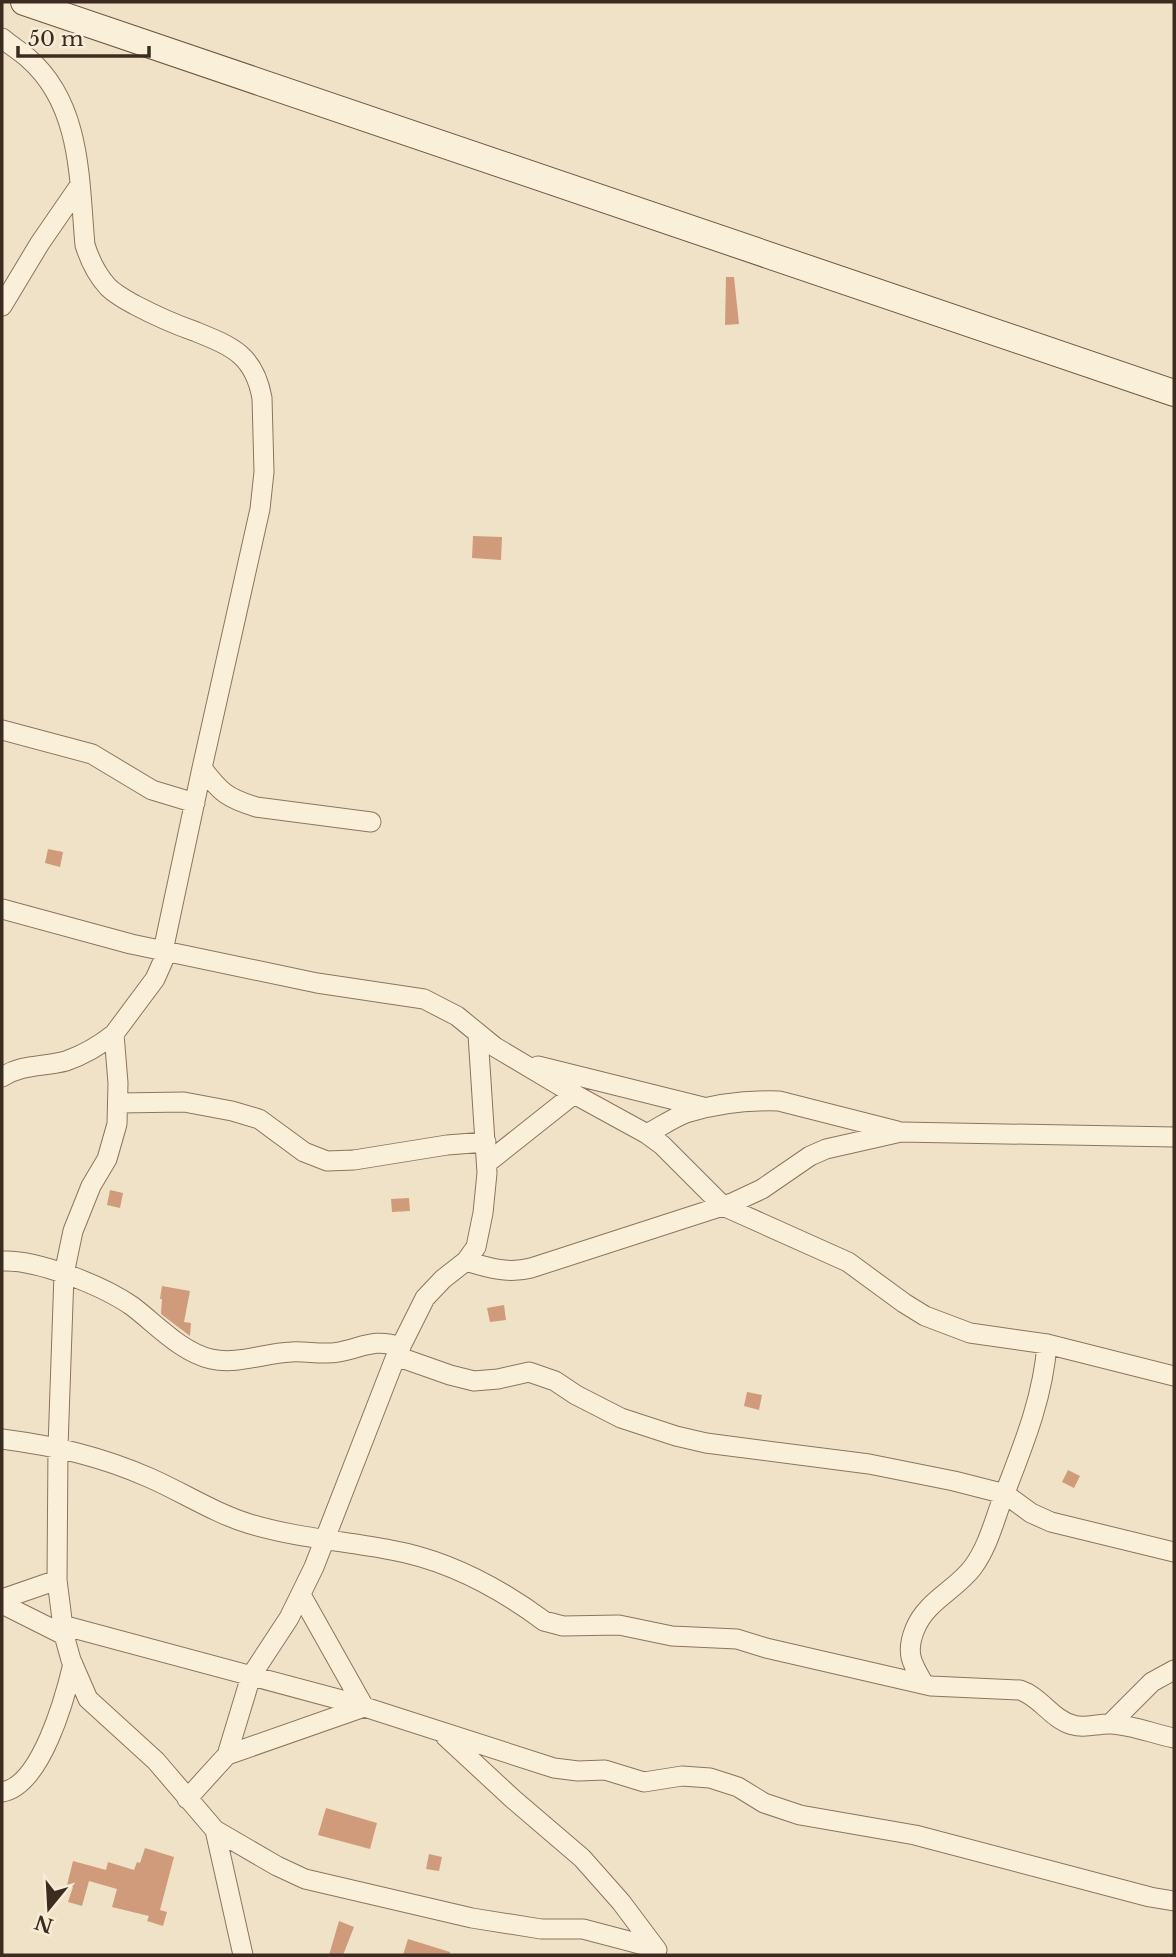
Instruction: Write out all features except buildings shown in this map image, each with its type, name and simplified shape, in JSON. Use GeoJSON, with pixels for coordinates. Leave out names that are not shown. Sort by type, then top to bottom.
{"type":"FeatureCollection","features":[{"type":"Feature","properties":{"kind":"street"},"geometry":{"type":"LineString","coordinates":[[24,2],[1174,393]]}},
{"type":"Feature","properties":{"kind":"street"},"geometry":{"type":"LineString","coordinates":[[2,38],[28,58],[60,100],[73,134],[85,246],[96,271],[109,288],[146,311],[228,345],[250,365],[260,386],[264,472],[261,509],[202,768],[160,971],[114,1034],[79,1056],[63,1062],[21,1068],[2,1077]]}},
{"type":"Feature","properties":{"kind":"street"},"geometry":{"type":"LineString","coordinates":[[2,306],[80,184]]}},
{"type":"Feature","properties":{"kind":"street"},"geometry":{"type":"LineString","coordinates":[[2,730],[92,754],[152,790],[195,803]]}},
{"type":"Feature","properties":{"kind":"street"},"geometry":{"type":"LineString","coordinates":[[202,768],[218,789],[256,807],[371,822]]}},
{"type":"Feature","properties":{"kind":"street"},"geometry":{"type":"LineString","coordinates":[[2,909],[163,951],[342,988],[413,995],[446,1009],[478,1035],[518,1061],[647,1134],[662,1145],[723,1206],[792,1238],[830,1252],[904,1303],[947,1325],[986,1336],[1047,1344],[1174,1376]]}},
{"type":"Feature","properties":{"kind":"street"},"geometry":{"type":"LineString","coordinates":[[114,1034],[118,1104],[113,1141],[77,1219],[64,1274],[57,1580],[63,1630],[73,1664],[88,1699],[156,1761],[215,1830],[305,1880],[472,1918],[541,1929],[583,1929],[659,1952]]}},
{"type":"Feature","properties":{"kind":"street"},"geometry":{"type":"LineString","coordinates":[[187,1799],[227,1755],[251,1676],[301,1595],[399,1352],[425,1298],[443,1279],[467,1261],[478,1238],[486,1193],[486,1142],[478,1035]]}},
{"type":"Feature","properties":{"kind":"street"},"geometry":{"type":"LineString","coordinates":[[518,1061],[707,1108]]}},
{"type":"Feature","properties":{"kind":"street"},"geometry":{"type":"LineString","coordinates":[[486,1163],[574,1094]]}},
{"type":"Feature","properties":{"kind":"street"},"geometry":{"type":"LineString","coordinates":[[647,1134],[684,1114],[707,1108],[779,1101],[901,1132],[1174,1137]]}},
{"type":"Feature","properties":{"kind":"street"},"geometry":{"type":"LineString","coordinates":[[118,1104],[184,1102],[232,1111],[259,1119],[304,1152],[327,1161],[354,1160],[447,1145],[486,1142]]}},
{"type":"Feature","properties":{"kind":"street"},"geometry":{"type":"LineString","coordinates":[[467,1261],[496,1270],[520,1271],[723,1206],[762,1189],[810,1156],[826,1149],[901,1132]]}},
{"type":"Feature","properties":{"kind":"street"},"geometry":{"type":"LineString","coordinates":[[2,1261],[35,1264],[64,1274],[129,1304],[187,1348],[209,1359],[232,1361],[282,1352],[329,1353],[370,1343],[390,1344],[399,1352],[450,1375],[474,1381],[529,1372],[542,1375],[610,1413],[676,1436],[706,1443],[890,1467],[1004,1494],[1031,1513],[1051,1522],[1174,1552]]}},
{"type":"Feature","properties":{"kind":"street"},"geometry":{"type":"LineString","coordinates":[[923,1684],[910,1662],[914,1630],[926,1611],[956,1585],[982,1552],[1037,1407],[1047,1344]]}},
{"type":"Feature","properties":{"kind":"street"},"geometry":{"type":"LineString","coordinates":[[2,1439],[58,1447],[90,1455],[150,1478],[220,1514],[283,1532],[391,1550],[453,1568],[503,1593],[553,1624],[619,1625],[672,1636],[737,1639],[923,1684],[951,1688],[1020,1690],[1033,1695],[1056,1716],[1072,1725],[1082,1727],[1110,1724],[1174,1738]]}},
{"type":"Feature","properties":{"kind":"street"},"geometry":{"type":"LineString","coordinates":[[2,1602],[57,1580]]}},
{"type":"Feature","properties":{"kind":"street"},"geometry":{"type":"LineString","coordinates":[[301,1595],[364,1707]]}},
{"type":"Feature","properties":{"kind":"street"},"geometry":{"type":"LineString","coordinates":[[2,1602],[63,1630],[364,1707],[568,1770],[606,1770],[644,1782],[681,1776],[710,1778],[738,1787],[764,1803],[800,1815],[915,1835],[1174,1901]]}},
{"type":"Feature","properties":{"kind":"street"},"geometry":{"type":"LineString","coordinates":[[2,1792],[11,1791],[29,1774],[39,1757],[59,1715],[73,1664]]}},
{"type":"Feature","properties":{"kind":"street"},"geometry":{"type":"LineString","coordinates":[[1110,1724],[1152,1682],[1174,1670]]}},
{"type":"Feature","properties":{"kind":"street"},"geometry":{"type":"LineString","coordinates":[[227,1755],[364,1707]]}},
{"type":"Feature","properties":{"kind":"street"},"geometry":{"type":"LineString","coordinates":[[441,1732],[582,1858],[621,1902],[659,1952]]}},
{"type":"Feature","properties":{"kind":"street"},"geometry":{"type":"LineString","coordinates":[[215,1830],[243,1955]]}}]}
